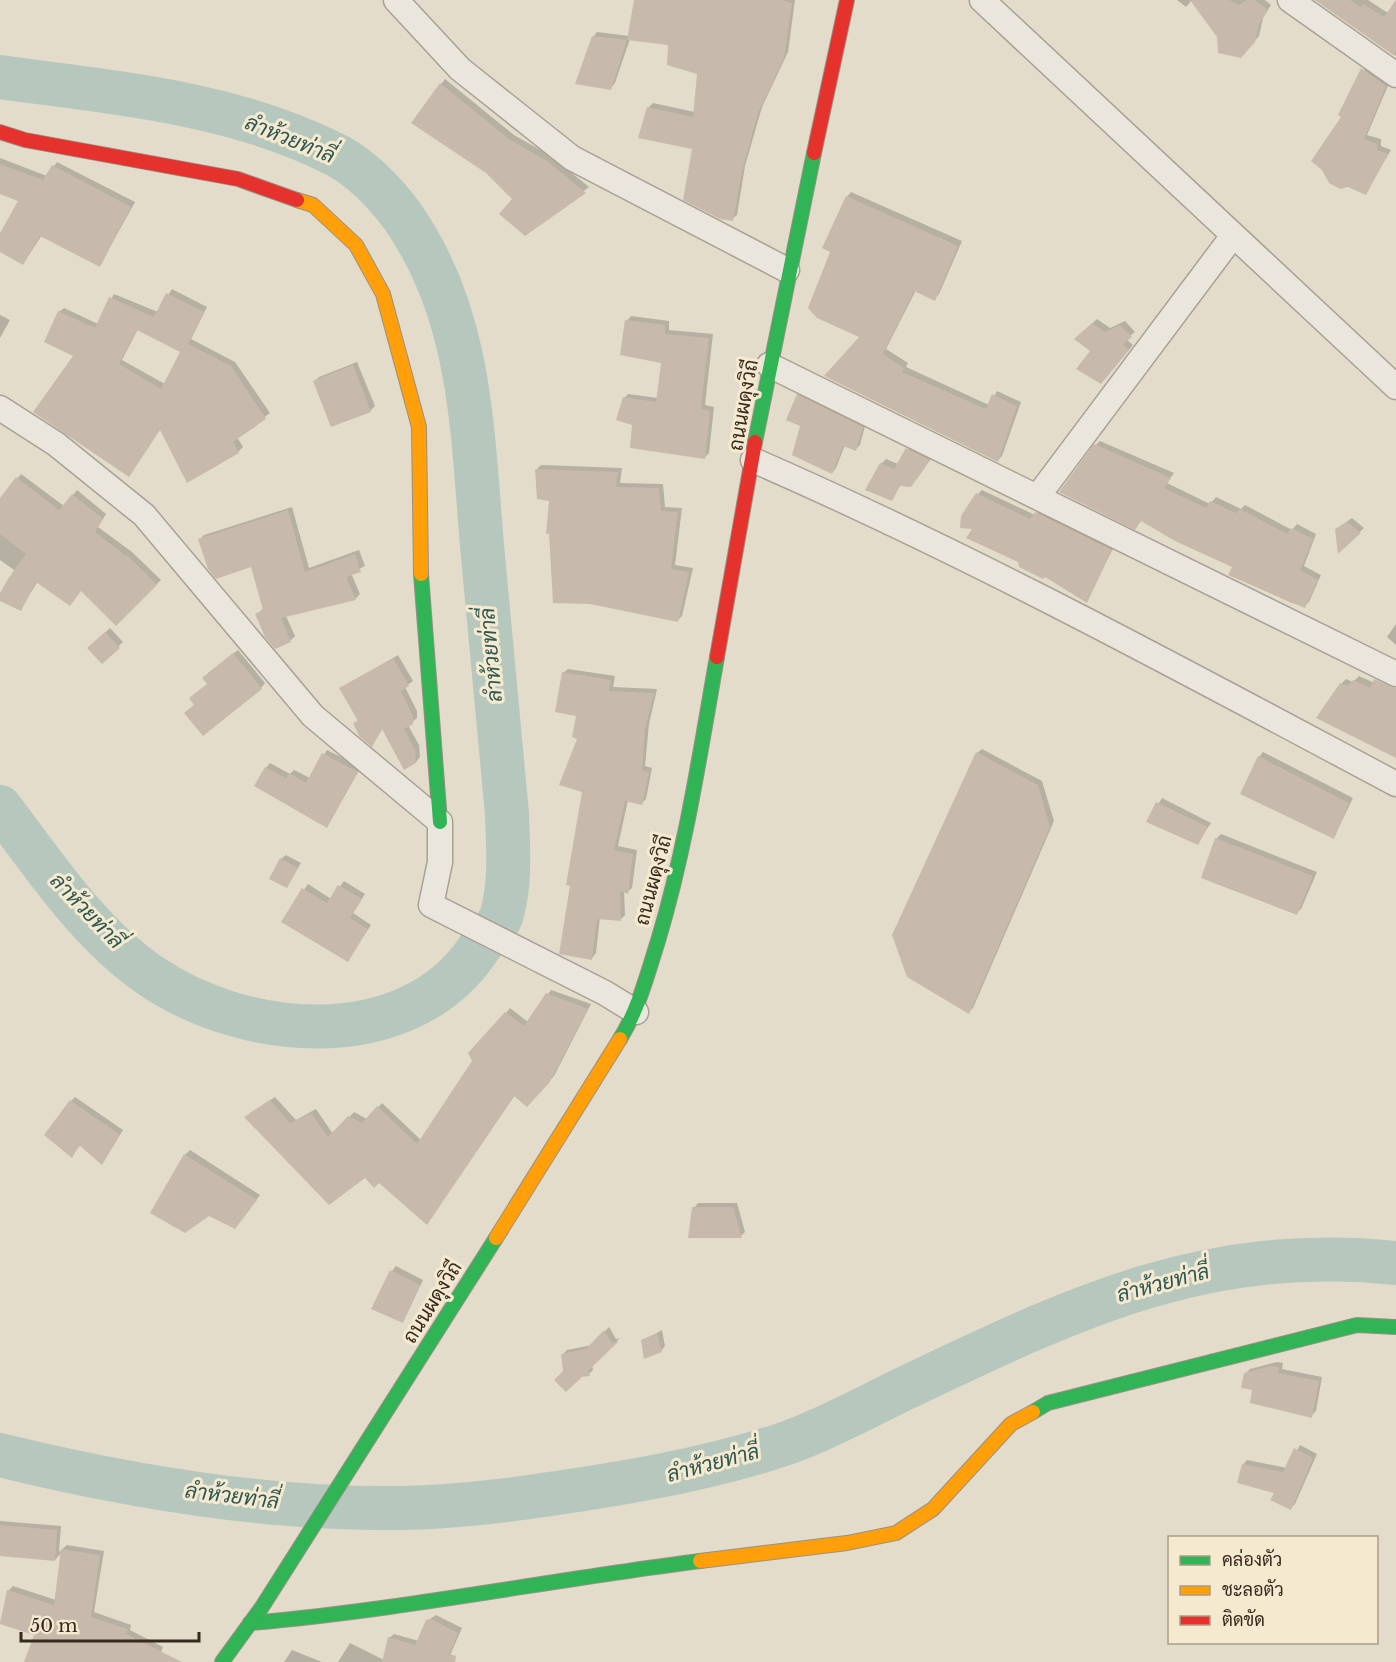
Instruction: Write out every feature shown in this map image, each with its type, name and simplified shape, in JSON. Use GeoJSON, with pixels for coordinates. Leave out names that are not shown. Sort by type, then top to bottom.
{"type":"FeatureCollection","features":[{"type":"Feature","properties":{"kind":"street"},"geometry":{"type":"LineString","coordinates":[[396,0],[460,69],[572,158],[787,270]]}},
{"type":"Feature","properties":{"kind":"street","name":"ถนนผดุงวิถี"},"geometry":{"type":"LineString","coordinates":[[222,1662],[262,1607],[589,1091],[636,1012],[672,893],[687,828],[787,270],[847,0]]}},
{"type":"Feature","properties":{"kind":"street"},"geometry":{"type":"LineString","coordinates":[[982,0],[1232,237],[1396,387]]}},
{"type":"Feature","properties":{"kind":"street"},"geometry":{"type":"LineString","coordinates":[[1290,0],[1396,75]]}},
{"type":"Feature","properties":{"kind":"street"},"geometry":{"type":"LineString","coordinates":[[0,132],[25,140],[238,179],[313,205],[356,245],[383,294],[419,427],[421,586],[440,822],[440,862],[431,905],[605,993],[636,1012]]}},
{"type":"Feature","properties":{"kind":"street"},"geometry":{"type":"LineString","coordinates":[[1038,496],[1232,237]]}},
{"type":"Feature","properties":{"kind":"street"},"geometry":{"type":"LineString","coordinates":[[769,365],[1396,674]]}},
{"type":"Feature","properties":{"kind":"street"},"geometry":{"type":"LineString","coordinates":[[0,408],[56,444],[144,515],[313,716],[440,822]]}},
{"type":"Feature","properties":{"kind":"street"},"geometry":{"type":"LineString","coordinates":[[753,460],[858,506],[1102,627],[1396,784]]}},
{"type":"Feature","properties":{"kind":"street"},"geometry":{"type":"LineString","coordinates":[[250,1623],[320,1617],[593,1575],[848,1543],[896,1533],[933,1509],[1011,1424],[1048,1402],[1358,1324],[1396,1327]]}},
{"type":"Feature","properties":{"kind":"building"},"geometry":{"type":"Polygon","coordinates":[[[634,0],[782,0],[792,3],[784,58],[758,113],[742,171],[733,221],[720,219],[683,200],[692,149],[638,138],[647,107],[693,117],[697,74],[667,65],[668,45],[627,40],[634,0]]]}},
{"type":"Feature","properties":{"kind":"building"},"geometry":{"type":"Polygon","coordinates":[[[1190,0],[1229,0],[1239,5],[1247,0],[1255,0],[1268,10],[1259,24],[1255,42],[1241,58],[1218,53],[1217,37],[1190,0]]]}},
{"type":"Feature","properties":{"kind":"building"},"geometry":{"type":"Polygon","coordinates":[[[1315,0],[1350,0],[1361,7],[1363,4],[1384,17],[1396,0],[1396,51],[1393,55],[1315,0]]]}},
{"type":"Feature","properties":{"kind":"building"},"geometry":{"type":"Polygon","coordinates":[[[592,36],[627,40],[611,90],[575,84],[592,36]]]}},
{"type":"Feature","properties":{"kind":"building"},"geometry":{"type":"Polygon","coordinates":[[[1361,68],[1386,86],[1364,139],[1377,144],[1377,150],[1388,154],[1366,195],[1348,187],[1340,189],[1329,183],[1322,170],[1311,161],[1341,117],[1338,115],[1361,68]]]}},
{"type":"Feature","properties":{"kind":"building"},"geometry":{"type":"Polygon","coordinates":[[[440,83],[509,139],[547,161],[586,193],[525,236],[499,214],[512,199],[486,173],[411,123],[440,83]]]}},
{"type":"Feature","properties":{"kind":"building"},"geometry":{"type":"Polygon","coordinates":[[[0,164],[43,180],[52,165],[131,207],[100,267],[40,236],[23,265],[0,252],[0,233],[18,201],[0,194],[0,164]]]}},
{"type":"Feature","properties":{"kind":"building"},"geometry":{"type":"Polygon","coordinates":[[[846,196],[958,246],[935,301],[914,291],[883,354],[904,368],[902,372],[986,409],[992,394],[1017,406],[998,462],[824,376],[859,337],[817,318],[808,308],[830,252],[822,248],[846,196]]]}},
{"type":"Feature","properties":{"kind":"building"},"geometry":{"type":"Polygon","coordinates":[[[166,293],[204,312],[188,344],[231,366],[266,419],[233,442],[239,453],[187,483],[160,430],[129,477],[33,412],[73,356],[44,342],[58,311],[95,328],[109,297],[154,317],[166,293]],[[137,330],[119,364],[161,389],[180,352],[137,330]]]}},
{"type":"Feature","properties":{"kind":"building"},"geometry":{"type":"Polygon","coordinates":[[[625,320],[665,325],[665,334],[709,338],[701,409],[710,411],[705,459],[630,448],[632,425],[616,420],[623,397],[656,402],[661,363],[620,355],[625,320]]]}},
{"type":"Feature","properties":{"kind":"building"},"geometry":{"type":"Polygon","coordinates":[[[1092,323],[1105,332],[1120,325],[1132,337],[1123,344],[1129,350],[1101,384],[1076,369],[1090,351],[1074,339],[1092,323]]]}},
{"type":"Feature","properties":{"kind":"building"},"geometry":{"type":"Polygon","coordinates":[[[353,365],[371,412],[331,427],[313,381],[353,365]]]}},
{"type":"Feature","properties":{"kind":"building"},"geometry":{"type":"Polygon","coordinates":[[[797,394],[863,427],[856,451],[843,446],[832,474],[792,455],[800,426],[786,420],[797,394]]]}},
{"type":"Feature","properties":{"kind":"building"},"geometry":{"type":"Polygon","coordinates":[[[1094,444],[1171,478],[1164,488],[1206,508],[1210,501],[1236,513],[1240,509],[1287,534],[1291,528],[1313,539],[1300,570],[1318,580],[1305,608],[1228,575],[1232,567],[1175,541],[1141,521],[1135,530],[1059,492],[1094,444]]]}},
{"type":"Feature","properties":{"kind":"building"},"geometry":{"type":"Polygon","coordinates":[[[906,448],[930,460],[911,487],[900,486],[892,501],[865,490],[880,463],[894,469],[906,448]]]}},
{"type":"Feature","properties":{"kind":"building"},"geometry":{"type":"Polygon","coordinates":[[[535,469],[618,472],[616,487],[659,488],[661,511],[678,512],[671,569],[689,572],[678,622],[590,604],[553,603],[549,534],[546,534],[549,501],[537,499],[535,469]]]}},
{"type":"Feature","properties":{"kind":"building"},"geometry":{"type":"Polygon","coordinates":[[[16,477],[59,510],[72,494],[103,519],[95,532],[127,555],[157,585],[116,626],[81,591],[70,606],[36,582],[21,611],[0,601],[0,593],[26,554],[0,534],[0,498],[16,477]]]}},
{"type":"Feature","properties":{"kind":"building"},"geometry":{"type":"Polygon","coordinates":[[[976,493],[1030,519],[1035,512],[1112,550],[1087,603],[1045,577],[1043,579],[1019,567],[1018,562],[966,538],[972,529],[960,528],[961,516],[976,493]]]}},
{"type":"Feature","properties":{"kind":"building"},"geometry":{"type":"Polygon","coordinates":[[[288,510],[305,572],[355,554],[361,572],[346,577],[356,600],[281,618],[291,642],[275,649],[265,637],[255,614],[263,610],[251,567],[216,579],[208,569],[198,539],[288,510]]]}},
{"type":"Feature","properties":{"kind":"building"},"geometry":{"type":"Polygon","coordinates":[[[1347,522],[1361,533],[1338,554],[1335,529],[1347,522]]]}},
{"type":"Feature","properties":{"kind":"building"},"geometry":{"type":"Polygon","coordinates":[[[105,632],[120,648],[102,664],[87,648],[105,632]]]}},
{"type":"Feature","properties":{"kind":"building"},"geometry":{"type":"Polygon","coordinates":[[[233,653],[262,689],[203,736],[184,713],[194,705],[189,698],[207,684],[202,678],[233,653]]]}},
{"type":"Feature","properties":{"kind":"building"},"geometry":{"type":"Polygon","coordinates":[[[393,658],[409,686],[401,691],[413,716],[413,724],[404,729],[415,750],[416,763],[404,770],[382,729],[372,747],[359,736],[353,723],[358,721],[339,688],[393,658]]]}},
{"type":"Feature","properties":{"kind":"building"},"geometry":{"type":"Polygon","coordinates":[[[562,672],[611,680],[609,691],[654,693],[645,729],[642,770],[649,772],[642,805],[625,801],[614,850],[633,854],[628,894],[620,891],[621,921],[597,919],[592,960],[559,954],[570,886],[566,885],[582,792],[559,785],[577,739],[572,737],[576,716],[555,712],[562,672]]]}},
{"type":"Feature","properties":{"kind":"building"},"geometry":{"type":"Polygon","coordinates":[[[1374,679],[1396,688],[1396,758],[1316,718],[1340,683],[1348,686],[1353,680],[1370,688],[1374,679]]]}},
{"type":"Feature","properties":{"kind":"building"},"geometry":{"type":"Polygon","coordinates":[[[976,752],[1038,785],[1050,827],[969,1014],[907,977],[892,935],[976,752]]]}},
{"type":"Feature","properties":{"kind":"building"},"geometry":{"type":"Polygon","coordinates":[[[322,753],[358,772],[327,828],[254,786],[265,767],[286,778],[289,773],[306,783],[322,753]]]}},
{"type":"Feature","properties":{"kind":"building"},"geometry":{"type":"Polygon","coordinates":[[[1258,756],[1349,803],[1334,839],[1240,794],[1258,756]]]}},
{"type":"Feature","properties":{"kind":"building"},"geometry":{"type":"Polygon","coordinates":[[[1156,802],[1208,827],[1198,845],[1146,822],[1156,802]]]}},
{"type":"Feature","properties":{"kind":"building"},"geometry":{"type":"Polygon","coordinates":[[[1215,838],[1313,876],[1297,915],[1201,878],[1215,838]]]}},
{"type":"Feature","properties":{"kind":"building"},"geometry":{"type":"Polygon","coordinates":[[[280,858],[298,868],[287,888],[269,879],[280,858]]]}},
{"type":"Feature","properties":{"kind":"building"},"geometry":{"type":"Polygon","coordinates":[[[338,885],[362,899],[350,918],[368,929],[348,962],[281,922],[302,888],[327,903],[338,885]]]}},
{"type":"Feature","properties":{"kind":"building"},"geometry":{"type":"Polygon","coordinates":[[[546,993],[588,1009],[549,1083],[527,1107],[514,1096],[427,1225],[379,1183],[374,1188],[365,1178],[329,1205],[244,1117],[270,1100],[290,1123],[311,1113],[328,1137],[348,1116],[362,1123],[377,1106],[417,1144],[472,1061],[468,1053],[505,1012],[524,1026],[546,993]]]}},
{"type":"Feature","properties":{"kind":"building"},"geometry":{"type":"Polygon","coordinates":[[[70,1100],[120,1135],[102,1165],[79,1145],[72,1158],[44,1135],[70,1100]]]}},
{"type":"Feature","properties":{"kind":"building"},"geometry":{"type":"Polygon","coordinates":[[[184,1154],[257,1200],[235,1229],[209,1216],[185,1233],[150,1213],[184,1154]]]}},
{"type":"Feature","properties":{"kind":"building"},"geometry":{"type":"Polygon","coordinates":[[[692,1207],[733,1207],[742,1238],[688,1238],[692,1207]]]}},
{"type":"Feature","properties":{"kind":"building"},"geometry":{"type":"Polygon","coordinates":[[[390,1270],[420,1285],[403,1323],[371,1309],[390,1270]]]}},
{"type":"Feature","properties":{"kind":"building"},"geometry":{"type":"Polygon","coordinates":[[[604,1330],[612,1343],[619,1341],[588,1371],[590,1376],[582,1377],[566,1392],[554,1380],[563,1371],[561,1354],[586,1349],[604,1330]]]}},
{"type":"Feature","properties":{"kind":"building"},"geometry":{"type":"Polygon","coordinates":[[[657,1333],[662,1352],[644,1359],[641,1340],[657,1333]]]}},
{"type":"Feature","properties":{"kind":"building"},"geometry":{"type":"Polygon","coordinates":[[[1271,1366],[1279,1367],[1278,1373],[1319,1381],[1312,1418],[1250,1403],[1252,1390],[1241,1388],[1244,1373],[1271,1366]]]}},
{"type":"Feature","properties":{"kind":"building"},"geometry":{"type":"Polygon","coordinates":[[[1294,1448],[1313,1458],[1291,1510],[1270,1500],[1274,1493],[1237,1483],[1242,1464],[1283,1472],[1294,1448]]]}},
{"type":"Feature","properties":{"kind":"building"},"geometry":{"type":"Polygon","coordinates":[[[0,1525],[57,1530],[55,1561],[0,1556],[0,1525]]]}},
{"type":"Feature","properties":{"kind":"building"},"geometry":{"type":"Polygon","coordinates":[[[61,1549],[100,1555],[91,1617],[128,1629],[126,1634],[182,1662],[24,1662],[34,1635],[0,1624],[7,1590],[54,1605],[61,1549]]]}},
{"type":"Feature","properties":{"kind":"building"},"geometry":{"type":"Polygon","coordinates":[[[431,1619],[458,1633],[449,1654],[456,1656],[455,1662],[382,1662],[388,1637],[415,1645],[426,1620],[431,1619]]]}},
{"type":"Feature","properties":{"kind":"waterway","name":"ลำห้วยท่าลี่"},"geometry":{"type":"LineString","coordinates":[[0,77],[173,102],[257,123],[338,156],[374,183],[403,217],[426,256],[444,296],[457,338],[466,380],[472,423],[507,814],[508,864],[505,902],[497,924],[477,951],[446,985],[409,1008],[367,1021],[322,1026],[276,1024],[231,1014],[189,998],[151,976],[129,959],[88,920],[69,898],[0,807]]}},
{"type":"Feature","properties":{"kind":"waterway","name":"ลำห้วยท่าลี่"},"geometry":{"type":"LineString","coordinates":[[0,1455],[99,1477],[250,1501],[351,1508],[402,1508],[475,1504],[524,1498],[669,1474],[716,1464],[787,1443],[837,1422],[1036,1328],[1092,1305],[1149,1286],[1206,1272],[1266,1263],[1329,1259],[1396,1263]]}},
{"type":"Feature","properties":{"kind":"traffic: fast"},"geometry":{"type":"LineString","coordinates":[[755,442],[814,153]]}},
{"type":"Feature","properties":{"kind":"traffic: fast"},"geometry":{"type":"LineString","coordinates":[[421,574],[440,822]]}},
{"type":"Feature","properties":{"kind":"traffic: fast"},"geometry":{"type":"LineString","coordinates":[[620,1039],[642,991],[677,871],[717,657]]}},
{"type":"Feature","properties":{"kind":"traffic: fast"},"geometry":{"type":"LineString","coordinates":[[222,1662],[262,1607],[496,1238]]}},
{"type":"Feature","properties":{"kind":"traffic: fast"},"geometry":{"type":"LineString","coordinates":[[1033,1412],[1048,1403],[1357,1325],[1396,1327]]}},
{"type":"Feature","properties":{"kind":"traffic: fast"},"geometry":{"type":"LineString","coordinates":[[250,1623],[419,1603],[700,1561]]}},
{"type":"Feature","properties":{"kind":"traffic: slow"},"geometry":{"type":"LineString","coordinates":[[297,200],[313,205],[356,245],[383,294],[419,427],[421,574]]}},
{"type":"Feature","properties":{"kind":"traffic: slow"},"geometry":{"type":"LineString","coordinates":[[496,1238],[620,1039]]}},
{"type":"Feature","properties":{"kind":"traffic: slow"},"geometry":{"type":"LineString","coordinates":[[700,1561],[847,1543],[896,1533],[933,1509],[1011,1424],[1033,1412]]}},
{"type":"Feature","properties":{"kind":"traffic: jam"},"geometry":{"type":"LineString","coordinates":[[814,153],[847,0]]}},
{"type":"Feature","properties":{"kind":"traffic: jam"},"geometry":{"type":"LineString","coordinates":[[0,132],[25,140],[238,179],[297,200]]}},
{"type":"Feature","properties":{"kind":"traffic: jam"},"geometry":{"type":"LineString","coordinates":[[717,657],[755,442]]}}]}
